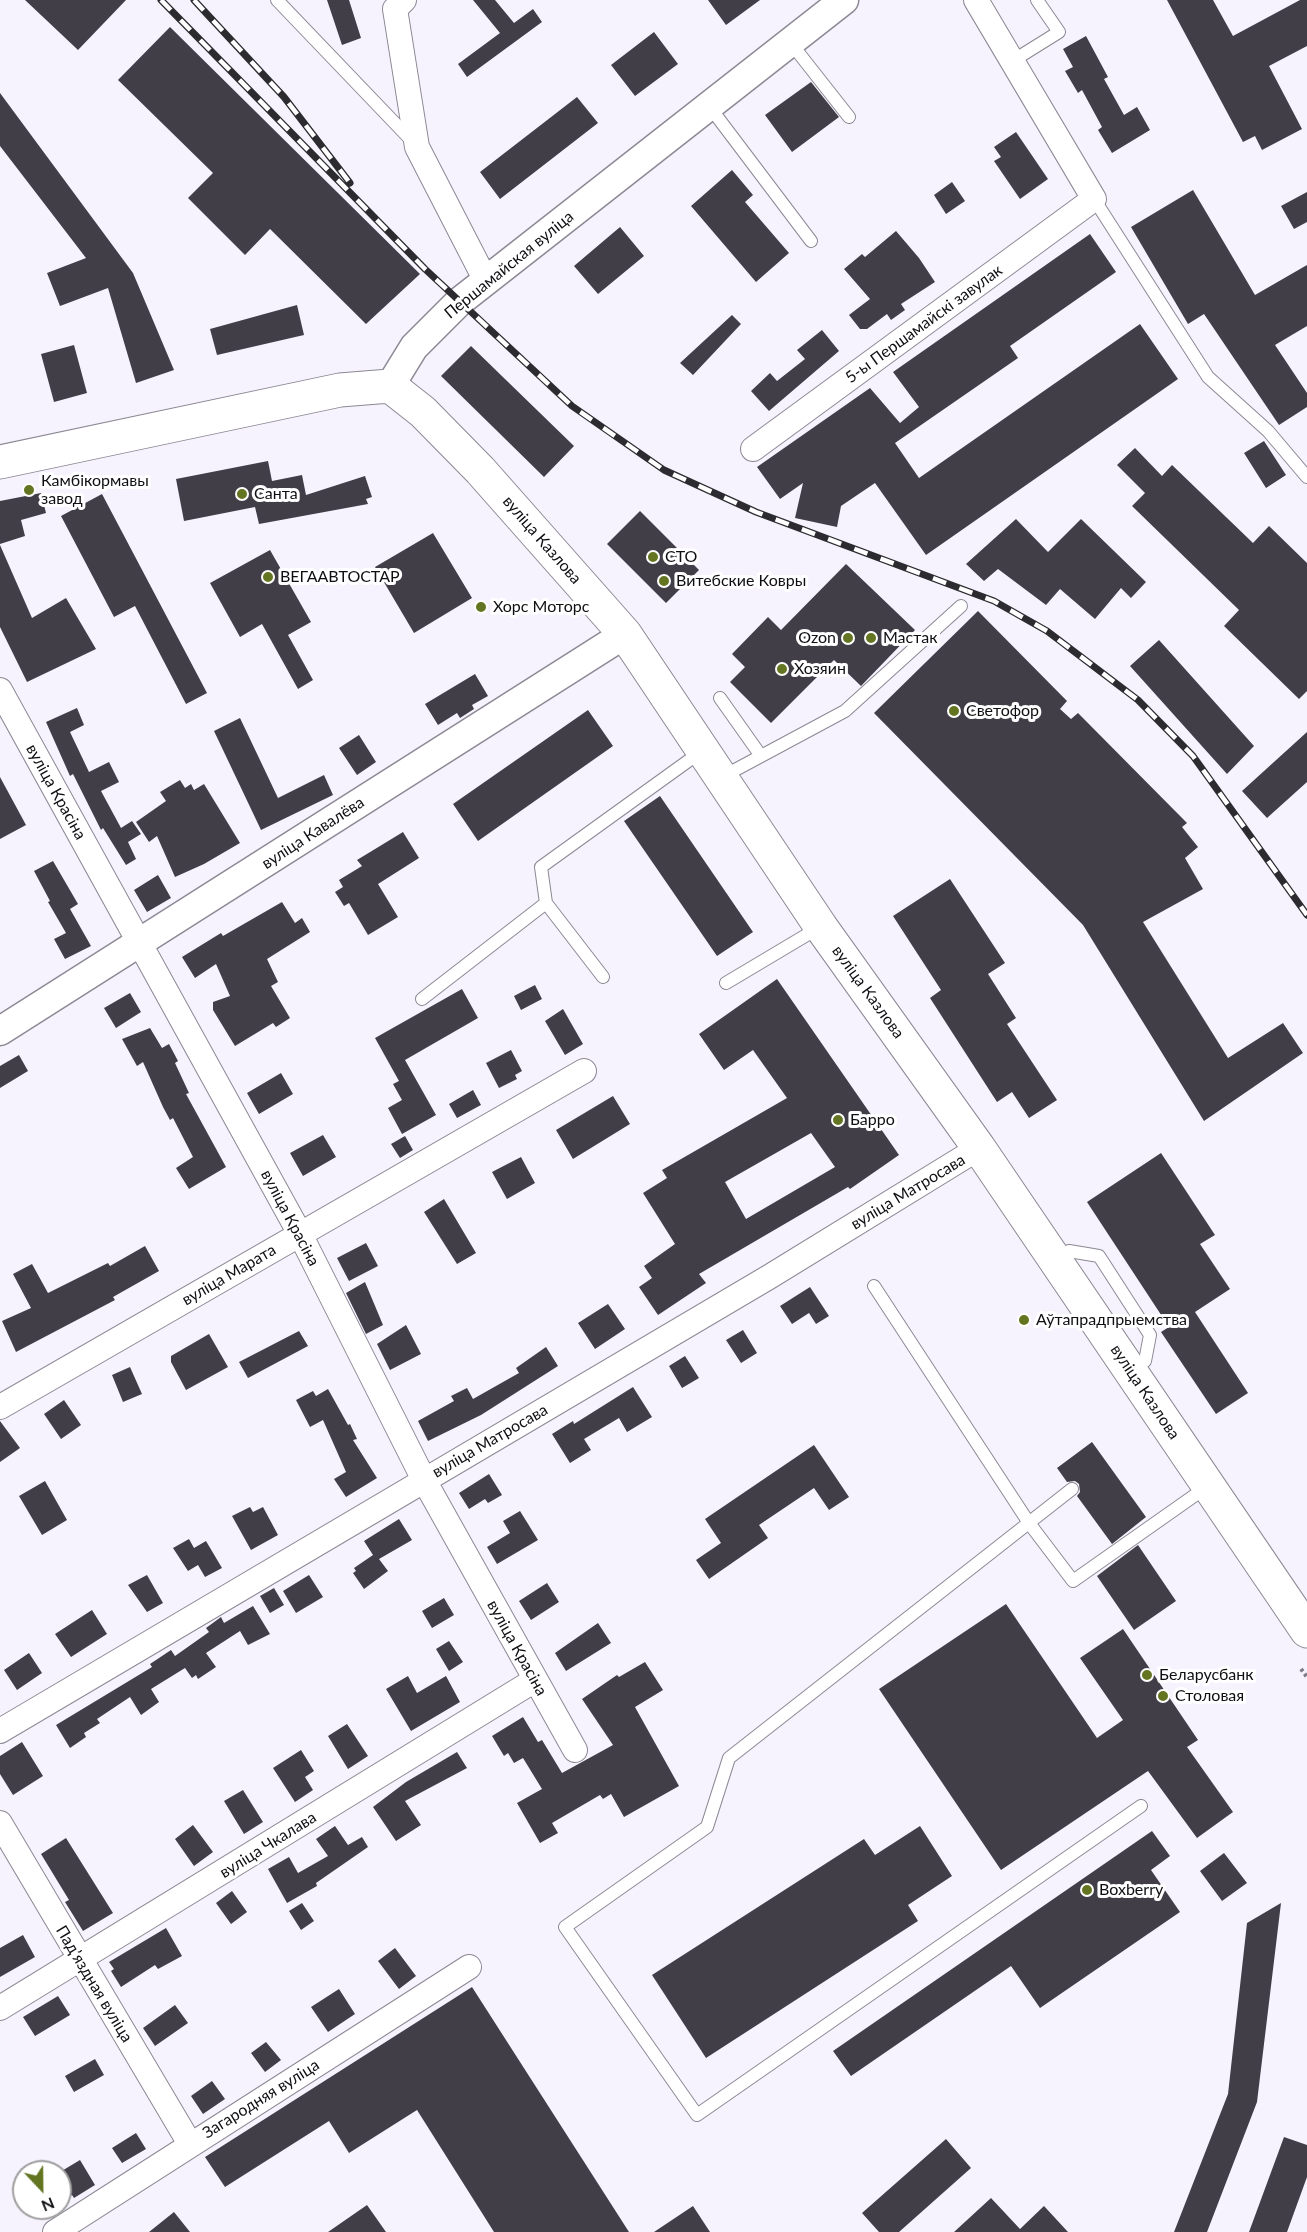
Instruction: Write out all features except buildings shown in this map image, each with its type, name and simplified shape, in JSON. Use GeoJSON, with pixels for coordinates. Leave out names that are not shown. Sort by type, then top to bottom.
{"type":"FeatureCollection","features":[{"type":"Feature","properties":{"kind":"main road"},"geometry":{"type":"LineString","coordinates":[[0,462],[340,390],[390,386]]}},
{"type":"Feature","properties":{"kind":"main road","name":"вуліца Казлова"},"geometry":{"type":"LineString","coordinates":[[390,386],[423,412],[480,470],[625,634],[821,927],[979,1149],[1307,1631]]}},
{"type":"Feature","properties":{"kind":"street"},"geometry":{"type":"LineString","coordinates":[[404,0],[395,9],[417,147],[486,281]]}},
{"type":"Feature","properties":{"kind":"street","name":"Першамайская вуліца"},"geometry":{"type":"LineString","coordinates":[[390,386],[414,347],[459,302],[843,0]]}},
{"type":"Feature","properties":{"kind":"street"},"geometry":{"type":"LineString","coordinates":[[975,0],[1014,60],[1094,199]]}},
{"type":"Feature","properties":{"kind":"street","name":"5-ы Першамайскі завулак"},"geometry":{"type":"LineString","coordinates":[[753,449],[1094,199]]}},
{"type":"Feature","properties":{"kind":"street","name":"вуліца Кавалёва"},"geometry":{"type":"LineString","coordinates":[[0,1031],[139,945],[625,634]]}},
{"type":"Feature","properties":{"kind":"street","name":"вуліца Красіна"},"geometry":{"type":"LineString","coordinates":[[0,690],[300,1234],[424,1480],[575,1750]]}},
{"type":"Feature","properties":{"kind":"street","name":"вуліца Марата"},"geometry":{"type":"LineString","coordinates":[[0,1407],[584,1071]]}},
{"type":"Feature","properties":{"kind":"street","name":"вуліца Матросава"},"geometry":{"type":"LineString","coordinates":[[0,1731],[758,1283],[979,1149]]}},
{"type":"Feature","properties":{"kind":"street","name":"вуліца Чкалава"},"geometry":{"type":"LineString","coordinates":[[0,2008],[535,1680]]}},
{"type":"Feature","properties":{"kind":"street","name":"Падʼяздная вуліца"},"geometry":{"type":"LineString","coordinates":[[0,1823],[79,1961],[190,2144]]}},
{"type":"Feature","properties":{"kind":"street","name":"Загародняя вуліца"},"geometry":{"type":"LineString","coordinates":[[55,2232],[469,1967]]}},
{"type":"Feature","properties":{"kind":"lane"},"geometry":{"type":"LineString","coordinates":[[277,0],[417,147]]}},
{"type":"Feature","properties":{"kind":"lane"},"geometry":{"type":"LineString","coordinates":[[1014,60],[1059,32],[1037,0]]}},
{"type":"Feature","properties":{"kind":"lane"},"geometry":{"type":"LineString","coordinates":[[790,42],[849,117]]}},
{"type":"Feature","properties":{"kind":"lane"},"geometry":{"type":"LineString","coordinates":[[709,106],[811,241]]}},
{"type":"Feature","properties":{"kind":"lane"},"geometry":{"type":"LineString","coordinates":[[1094,199],[1208,377],[1268,431],[1307,477]]}},
{"type":"Feature","properties":{"kind":"lane"},"geometry":{"type":"LineString","coordinates":[[721,778],[845,711],[961,606]]}},
{"type":"Feature","properties":{"kind":"lane"},"geometry":{"type":"LineString","coordinates":[[720,698],[761,756]]}},
{"type":"Feature","properties":{"kind":"lane"},"geometry":{"type":"LineString","coordinates":[[603,977],[546,903],[541,867],[703,751]]}},
{"type":"Feature","properties":{"kind":"lane"},"geometry":{"type":"LineString","coordinates":[[422,999],[546,903]]}},
{"type":"Feature","properties":{"kind":"lane"},"geometry":{"type":"LineString","coordinates":[[726,983],[821,927]]}},
{"type":"Feature","properties":{"kind":"lane"},"geometry":{"type":"LineString","coordinates":[[874,1286],[1029,1523],[1073,1581],[1209,1485]]}},
{"type":"Feature","properties":{"kind":"lane"},"geometry":{"type":"LineString","coordinates":[[1072,1489],[729,1758],[707,1827],[565,1927],[697,2115],[1141,1806]]}},
{"type":"Feature","properties":{"kind":"path"},"geometry":{"type":"LineString","coordinates":[[1301,1669],[1307,1677]]}},
{"type":"Feature","properties":{"kind":"railway"},"geometry":{"type":"LineString","coordinates":[[161,0],[425,269],[572,406],[664,470],[756,512],[994,601],[1047,631],[1138,700],[1193,756],[1307,915]]}},
{"type":"Feature","properties":{"kind":"railway"},"geometry":{"type":"LineString","coordinates":[[194,0],[284,97],[350,183]]}},
{"type":"Feature","properties":{"kind":"place","name":"Камбікормавы завод"},"geometry":{"type":"Point","coordinates":[29,490]}},
{"type":"Feature","properties":{"kind":"place","name":"Санта"},"geometry":{"type":"Point","coordinates":[242,494]}},
{"type":"Feature","properties":{"kind":"place","name":"СТО"},"geometry":{"type":"Point","coordinates":[653,557]}},
{"type":"Feature","properties":{"kind":"place","name":"ВЕГААВТОСТАР"},"geometry":{"type":"Point","coordinates":[268,577]}},
{"type":"Feature","properties":{"kind":"place","name":"Витебские Ковры"},"geometry":{"type":"Point","coordinates":[664,581]}},
{"type":"Feature","properties":{"kind":"place","name":"Хорс Моторс"},"geometry":{"type":"Point","coordinates":[481,607]}},
{"type":"Feature","properties":{"kind":"place","name":"Ozon"},"geometry":{"type":"Point","coordinates":[848,638]}},
{"type":"Feature","properties":{"kind":"place","name":"Мастак"},"geometry":{"type":"Point","coordinates":[871,638]}},
{"type":"Feature","properties":{"kind":"place","name":"Хозяин"},"geometry":{"type":"Point","coordinates":[782,669]}},
{"type":"Feature","properties":{"kind":"place","name":"Светофор"},"geometry":{"type":"Point","coordinates":[954,711]}},
{"type":"Feature","properties":{"kind":"place","name":"Барро"},"geometry":{"type":"Point","coordinates":[838,1120]}},
{"type":"Feature","properties":{"kind":"place","name":"Аўтапрадпрыемства"},"geometry":{"type":"Point","coordinates":[1024,1320]}},
{"type":"Feature","properties":{"kind":"place","name":"Беларусбанк"},"geometry":{"type":"Point","coordinates":[1147,1675]}},
{"type":"Feature","properties":{"kind":"place","name":"Столовая"},"geometry":{"type":"Point","coordinates":[1163,1696]}},
{"type":"Feature","properties":{"kind":"place","name":"Boxberry"},"geometry":{"type":"Point","coordinates":[1087,1890]}}]}
